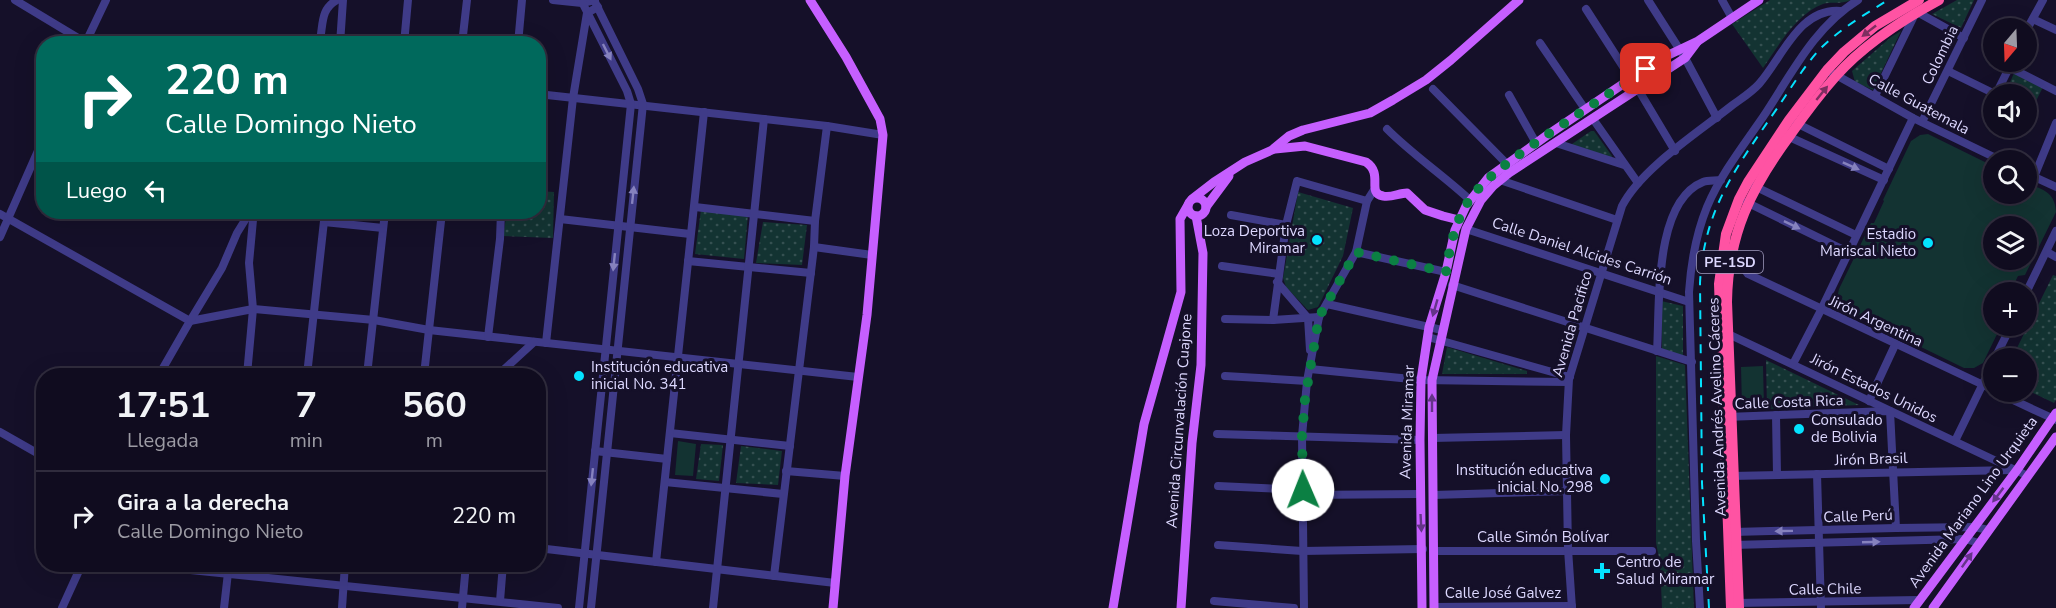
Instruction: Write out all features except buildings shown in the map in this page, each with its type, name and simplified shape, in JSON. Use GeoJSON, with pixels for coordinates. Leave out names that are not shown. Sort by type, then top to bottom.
{"type":"FeatureCollection","features":[{"type":"Feature","properties":{"kind":"highway","name":"Avenida Andrés Avelino Cáceres"},"geometry":{"type":"LineString","coordinates":[[1735,606],[1725,332],[1727,302],[1725,264],[1744,201],[1751,185],[1831,73],[1875,26],[1919,0]]}},
{"type":"Feature","properties":{"kind":"highway","name":"Avenida Andrés Avelino Cáceres"},"geometry":{"type":"LineString","coordinates":[[1831,73],[1874,41],[1939,0]]}},
{"type":"Feature","properties":{"kind":"main road"},"geometry":{"type":"LineString","coordinates":[[810,0],[846,57],[880,119],[883,135],[867,315],[845,476],[833,608]]}},
{"type":"Feature","properties":{"kind":"main road","name":"Avenida Circunvalación Cuajone"},"geometry":{"type":"LineString","coordinates":[[1190,202],[1234,169],[1272,150],[1289,136],[1303,130],[1370,113],[1426,80],[1519,0]]}},
{"type":"Feature","properties":{"kind":"main road","name":"Avenida Miramar"},"geometry":{"type":"LineString","coordinates":[[1422,608],[1420,440],[1427,380],[1429,332],[1446,272],[1451,242],[1470,200],[1488,178],[1585,109],[1678,49],[1698,41],[1759,0]]}},
{"type":"Feature","properties":{"kind":"main road","name":"Avenida Miramar"},"geometry":{"type":"LineString","coordinates":[[1434,607],[1432,438],[1427,380],[1440,340],[1466,229],[1481,200],[1500,180],[1684,58],[1698,41]]}},
{"type":"Feature","properties":{"kind":"main road"},"geometry":{"type":"LineString","coordinates":[[1272,150],[1305,146],[1366,162],[1376,173],[1374,190],[1381,196],[1407,193],[1425,210],[1459,220]]}},
{"type":"Feature","properties":{"kind":"main road","name":"Avenida Circunvalación Cuajone"},"geometry":{"type":"LineString","coordinates":[[1201,236],[1206,209],[1234,169]]}},
{"type":"Feature","properties":{"kind":"main road"},"geometry":{"type":"LineString","coordinates":[[1113,608],[1140,441],[1181,292],[1180,229],[1180,219],[1190,202],[1198,198],[1204,201],[1206,209],[1202,215],[1194,216],[1180,229]]}},
{"type":"Feature","properties":{"kind":"main road"},"geometry":{"type":"LineString","coordinates":[[1190,202],[1188,211],[1194,216]]}},
{"type":"Feature","properties":{"kind":"main road","name":"Avenida Circunvalación Cuajone"},"geometry":{"type":"LineString","coordinates":[[1181,608],[1192,442],[1201,365],[1203,252],[1201,236],[1194,216]]}},
{"type":"Feature","properties":{"kind":"main road","name":"Avenida Mariano Lino Urquieta"},"geometry":{"type":"LineString","coordinates":[[1917,604],[2055,417]]}},
{"type":"Feature","properties":{"kind":"main road","name":"Avenida Mariano Lino Urquieta"},"geometry":{"type":"LineString","coordinates":[[1933,608],[2056,437]]}},
{"type":"Feature","properties":{"kind":"street"},"geometry":{"type":"LineString","coordinates":[[15,0],[74,36]]}},
{"type":"Feature","properties":{"kind":"street"},"geometry":{"type":"LineString","coordinates":[[89,36],[106,0]]}},
{"type":"Feature","properties":{"kind":"street"},"geometry":{"type":"LineString","coordinates":[[320,36],[324,13],[328,6],[337,0]]}},
{"type":"Feature","properties":{"kind":"street"},"geometry":{"type":"LineString","coordinates":[[341,36],[343,0]]}},
{"type":"Feature","properties":{"kind":"street"},"geometry":{"type":"LineString","coordinates":[[405,36],[408,0]]}},
{"type":"Feature","properties":{"kind":"street"},"geometry":{"type":"LineString","coordinates":[[463,36],[467,0]]}},
{"type":"Feature","properties":{"kind":"street"},"geometry":{"type":"LineString","coordinates":[[519,36],[522,0]]}},
{"type":"Feature","properties":{"kind":"street"},"geometry":{"type":"LineString","coordinates":[[553,0],[595,2]]}},
{"type":"Feature","properties":{"kind":"street"},"geometry":{"type":"LineString","coordinates":[[1648,0],[1717,117]]}},
{"type":"Feature","properties":{"kind":"street"},"geometry":{"type":"LineString","coordinates":[[1722,0],[1732,18]]}},
{"type":"Feature","properties":{"kind":"street"},"geometry":{"type":"LineString","coordinates":[[1700,608],[1689,302],[1690,278],[1697,236],[1721,180],[1813,41],[1840,11],[1858,0]]}},
{"type":"Feature","properties":{"kind":"street","name":"Colombia"},"geometry":{"type":"LineString","coordinates":[[1922,122],[1982,0]]}},
{"type":"Feature","properties":{"kind":"street"},"geometry":{"type":"LineString","coordinates":[[2033,18],[2043,0]]}},
{"type":"Feature","properties":{"kind":"street"},"geometry":{"type":"LineString","coordinates":[[579,608],[631,104],[627,91],[582,2]]}},
{"type":"Feature","properties":{"kind":"street"},"geometry":{"type":"LineString","coordinates":[[546,343],[573,98],[587,13],[595,2]]}},
{"type":"Feature","properties":{"kind":"street"},"geometry":{"type":"LineString","coordinates":[[591,608],[643,104],[638,89],[595,2]]}},
{"type":"Feature","properties":{"kind":"street"},"geometry":{"type":"LineString","coordinates":[[1586,9],[1631,79]]}},
{"type":"Feature","properties":{"kind":"street","name":"Avenida Pacifico"},"geometry":{"type":"LineString","coordinates":[[1569,607],[1566,435],[1569,380],[1617,220],[1626,199],[1638,183],[1675,151],[1758,86],[1804,23],[1815,14],[1828,10],[1840,11]]}},
{"type":"Feature","properties":{"kind":"street"},"geometry":{"type":"LineString","coordinates":[[1875,96],[1916,13],[1964,38]]}},
{"type":"Feature","properties":{"kind":"street"},"geometry":{"type":"LineString","coordinates":[[2037,21],[2056,30]]}},
{"type":"Feature","properties":{"kind":"street"},"geometry":{"type":"LineString","coordinates":[[1540,43],[1585,109]]}},
{"type":"Feature","properties":{"kind":"street"},"geometry":{"type":"LineString","coordinates":[[1948,71],[1983,88]]}},
{"type":"Feature","properties":{"kind":"street"},"geometry":{"type":"LineString","coordinates":[[2024,72],[2056,91]]}},
{"type":"Feature","properties":{"kind":"street","name":"Calle Guatemala"},"geometry":{"type":"LineString","coordinates":[[1831,73],[1913,118],[1983,152]]}},
{"type":"Feature","properties":{"kind":"street"},"geometry":{"type":"LineString","coordinates":[[1433,89],[1507,164]]}},
{"type":"Feature","properties":{"kind":"street"},"geometry":{"type":"LineString","coordinates":[[1638,89],[1675,151]]}},
{"type":"Feature","properties":{"kind":"street"},"geometry":{"type":"LineString","coordinates":[[546,95],[643,104],[883,135]]}},
{"type":"Feature","properties":{"kind":"street"},"geometry":{"type":"LineString","coordinates":[[1509,95],[1536,143]]}},
{"type":"Feature","properties":{"kind":"street"},"geometry":{"type":"LineString","coordinates":[[656,562],[704,112]]}},
{"type":"Feature","properties":{"kind":"street"},"geometry":{"type":"LineString","coordinates":[[1793,364],[1913,118]]}},
{"type":"Feature","properties":{"kind":"street"},"geometry":{"type":"LineString","coordinates":[[713,608],[764,119]]}},
{"type":"Feature","properties":{"kind":"street"},"geometry":{"type":"LineString","coordinates":[[1593,119],[1638,183]]}},
{"type":"Feature","properties":{"kind":"street"},"geometry":{"type":"LineString","coordinates":[[1794,122],[1889,169]]}},
{"type":"Feature","properties":{"kind":"street"},"geometry":{"type":"LineString","coordinates":[[2037,161],[2056,123]]}},
{"type":"Feature","properties":{"kind":"street"},"geometry":{"type":"LineString","coordinates":[[774,576],[811,273],[826,126]]}},
{"type":"Feature","properties":{"kind":"street"},"geometry":{"type":"LineString","coordinates":[[1386,129],[1470,200]]}},
{"type":"Feature","properties":{"kind":"street"},"geometry":{"type":"LineString","coordinates":[[1785,135],[1884,180]]}},
{"type":"Feature","properties":{"kind":"street"},"geometry":{"type":"LineString","coordinates":[[1556,143],[1624,165]]}},
{"type":"Feature","properties":{"kind":"street"},"geometry":{"type":"LineString","coordinates":[[0,237],[4,217],[36,153]]}},
{"type":"Feature","properties":{"kind":"street"},"geometry":{"type":"LineString","coordinates":[[2037,178],[2056,188]]}},
{"type":"Feature","properties":{"kind":"street"},"geometry":{"type":"LineString","coordinates":[[1500,180],[1617,220]]}},
{"type":"Feature","properties":{"kind":"street"},"geometry":{"type":"LineString","coordinates":[[1657,351],[1658,292],[1669,223],[1676,208],[1691,189],[1704,182],[1721,180]]}},
{"type":"Feature","properties":{"kind":"street"},"geometry":{"type":"LineString","coordinates":[[1273,320],[1286,225],[1297,181],[1367,201]]}},
{"type":"Feature","properties":{"kind":"street"},"geometry":{"type":"LineString","coordinates":[[1751,185],[1856,235]]}},
{"type":"Feature","properties":{"kind":"street"},"geometry":{"type":"LineString","coordinates":[[1304,608],[1302,436],[1307,381],[1319,317],[1356,252],[1367,201],[1374,190]]}},
{"type":"Feature","properties":{"kind":"street"},"geometry":{"type":"LineString","coordinates":[[1744,201],[1848,252]]}},
{"type":"Feature","properties":{"kind":"street"},"geometry":{"type":"LineString","coordinates":[[695,207],[815,221]]}},
{"type":"Feature","properties":{"kind":"street"},"geometry":{"type":"LineString","coordinates":[[1232,215],[1286,225]]}},
{"type":"Feature","properties":{"kind":"street"},"geometry":{"type":"LineString","coordinates":[[4,217],[190,321],[253,309],[315,314],[374,320],[488,337],[858,377]]}},
{"type":"Feature","properties":{"kind":"street"},"geometry":{"type":"LineString","coordinates":[[163,368],[222,268],[237,233],[246,219]]}},
{"type":"Feature","properties":{"kind":"street"},"geometry":{"type":"LineString","coordinates":[[248,368],[253,309],[249,263],[253,219]]}},
{"type":"Feature","properties":{"kind":"street"},"geometry":{"type":"LineString","coordinates":[[309,368],[324,219]]}},
{"type":"Feature","properties":{"kind":"street"},"geometry":{"type":"LineString","coordinates":[[368,368],[384,219]]}},
{"type":"Feature","properties":{"kind":"street"},"geometry":{"type":"LineString","coordinates":[[425,368],[441,219]]}},
{"type":"Feature","properties":{"kind":"street"},"geometry":{"type":"LineString","coordinates":[[488,337],[501,219]]}},
{"type":"Feature","properties":{"kind":"street"},"geometry":{"type":"LineString","coordinates":[[560,219],[690,234]]}},
{"type":"Feature","properties":{"kind":"street"},"geometry":{"type":"LineString","coordinates":[[324,222],[383,228]]}},
{"type":"Feature","properties":{"kind":"street","name":"Calle Daniel Alcides Carrión"},"geometry":{"type":"LineString","coordinates":[[1466,229],[1689,302]]}},
{"type":"Feature","properties":{"kind":"street"},"geometry":{"type":"LineString","coordinates":[[2032,282],[2056,231]]}},
{"type":"Feature","properties":{"kind":"street"},"geometry":{"type":"LineString","coordinates":[[814,247],[872,255]]}},
{"type":"Feature","properties":{"kind":"street"},"geometry":{"type":"LineString","coordinates":[[1356,252],[1446,272]]}},
{"type":"Feature","properties":{"kind":"street"},"geometry":{"type":"LineString","coordinates":[[2047,252],[2056,256]]}},
{"type":"Feature","properties":{"kind":"street"},"geometry":{"type":"LineString","coordinates":[[688,261],[811,273]]}},
{"type":"Feature","properties":{"kind":"street","name":"Jirón Argentina"},"geometry":{"type":"LineString","coordinates":[[1725,264],[1739,274],[1749,274],[1982,385]]}},
{"type":"Feature","properties":{"kind":"street"},"geometry":{"type":"LineString","coordinates":[[1222,266],[1278,278],[1308,318],[1310,367]]}},
{"type":"Feature","properties":{"kind":"street"},"geometry":{"type":"LineString","coordinates":[[1452,285],[1692,362]]}},
{"type":"Feature","properties":{"kind":"street"},"geometry":{"type":"LineString","coordinates":[[1327,304],[1429,332],[1440,340],[1569,380]]}},
{"type":"Feature","properties":{"kind":"street"},"geometry":{"type":"LineString","coordinates":[[1225,319],[1273,320],[1319,317]]}},
{"type":"Feature","properties":{"kind":"street"},"geometry":{"type":"LineString","coordinates":[[1429,332],[1442,330]]}},
{"type":"Feature","properties":{"kind":"street","name":"Jirón Estados Unidos"},"geometry":{"type":"LineString","coordinates":[[1725,332],[2028,476]]}},
{"type":"Feature","properties":{"kind":"street"},"geometry":{"type":"LineString","coordinates":[[506,368],[534,342]]}},
{"type":"Feature","properties":{"kind":"street"},"geometry":{"type":"LineString","coordinates":[[1869,401],[1895,345]]}},
{"type":"Feature","properties":{"kind":"street"},"geometry":{"type":"LineString","coordinates":[[1310,367],[1427,380],[1569,380]]}},
{"type":"Feature","properties":{"kind":"street"},"geometry":{"type":"LineString","coordinates":[[1225,376],[1307,381]]}},
{"type":"Feature","properties":{"kind":"street"},"geometry":{"type":"LineString","coordinates":[[1955,441],[1982,385]]}},
{"type":"Feature","properties":{"kind":"street","name":"Jirón Argentina"},"geometry":{"type":"LineString","coordinates":[[2020,402],[2055,417]]}},
{"type":"Feature","properties":{"kind":"street"},"geometry":{"type":"LineString","coordinates":[[1890,411],[1896,528]]}},
{"type":"Feature","properties":{"kind":"street","name":"Calle Costa Rica"},"geometry":{"type":"LineString","coordinates":[[1728,417],[1890,411]]}},
{"type":"Feature","properties":{"kind":"street"},"geometry":{"type":"LineString","coordinates":[[1776,415],[1777,475]]}},
{"type":"Feature","properties":{"kind":"street"},"geometry":{"type":"LineString","coordinates":[[0,432],[36,452]]}},
{"type":"Feature","properties":{"kind":"street"},"geometry":{"type":"LineString","coordinates":[[670,433],[790,446]]}},
{"type":"Feature","properties":{"kind":"street"},"geometry":{"type":"LineString","coordinates":[[1217,434],[1420,440]]}},
{"type":"Feature","properties":{"kind":"street"},"geometry":{"type":"LineString","coordinates":[[1432,438],[1566,435]]}},
{"type":"Feature","properties":{"kind":"street"},"geometry":{"type":"LineString","coordinates":[[595,451],[667,459]]}},
{"type":"Feature","properties":{"kind":"street","name":"Jirón Brasil"},"geometry":{"type":"LineString","coordinates":[[1731,476],[2017,470]]}},
{"type":"Feature","properties":{"kind":"street"},"geometry":{"type":"LineString","coordinates":[[786,471],[845,476]]}},
{"type":"Feature","properties":{"kind":"street"},"geometry":{"type":"LineString","coordinates":[[1817,474],[1821,605]]}},
{"type":"Feature","properties":{"kind":"street"},"geometry":{"type":"LineString","coordinates":[[665,482],[783,494]]}},
{"type":"Feature","properties":{"kind":"street"},"geometry":{"type":"LineString","coordinates":[[1218,486],[1303,493],[1420,494]]}},
{"type":"Feature","properties":{"kind":"street"},"geometry":{"type":"LineString","coordinates":[[1433,495],[1568,491]]}},
{"type":"Feature","properties":{"kind":"street","name":"Calle Perú"},"geometry":{"type":"LineString","coordinates":[[1732,532],[1896,528],[1989,530]]}},
{"type":"Feature","properties":{"kind":"street","name":"Calle Perú"},"geometry":{"type":"LineString","coordinates":[[1733,545],[1965,539],[1979,543]]}},
{"type":"Feature","properties":{"kind":"street"},"geometry":{"type":"LineString","coordinates":[[1218,545],[1302,551],[1423,549]]}},
{"type":"Feature","properties":{"kind":"street"},"geometry":{"type":"LineString","coordinates":[[546,549],[835,583]]}},
{"type":"Feature","properties":{"kind":"street","name":"Calle Simón Bolívar"},"geometry":{"type":"LineString","coordinates":[[1434,551],[1568,549],[1652,551]]}},
{"type":"Feature","properties":{"kind":"street"},"geometry":{"type":"LineString","coordinates":[[62,608],[78,572]]}},
{"type":"Feature","properties":{"kind":"street"},"geometry":{"type":"LineString","coordinates":[[209,572],[558,608]]}},
{"type":"Feature","properties":{"kind":"street"},"geometry":{"type":"LineString","coordinates":[[342,608],[345,572]]}},
{"type":"Feature","properties":{"kind":"street"},"geometry":{"type":"LineString","coordinates":[[462,608],[465,572]]}},
{"type":"Feature","properties":{"kind":"street"},"geometry":{"type":"LineString","coordinates":[[500,601],[502,572]]}},
{"type":"Feature","properties":{"kind":"street"},"geometry":{"type":"LineString","coordinates":[[224,608],[228,574]]}},
{"type":"Feature","properties":{"kind":"street"},"geometry":{"type":"LineString","coordinates":[[1214,601],[1294,608]]}},
{"type":"Feature","properties":{"kind":"street","name":"Calle Chile"},"geometry":{"type":"LineString","coordinates":[[1735,606],[1917,604]]}},
{"type":"Feature","properties":{"kind":"street","name":"Calle José Galvez"},"geometry":{"type":"LineString","coordinates":[[1434,607],[1569,607]]}},
{"type":"Feature","properties":{"kind":"green space"},"geometry":{"type":"Polygon","coordinates":[[[1770,0],[1851,0],[1823,4],[1804,15],[1782,40],[1763,68],[1732,24],[1770,0]]]}},
{"type":"Feature","properties":{"kind":"green space"},"geometry":{"type":"Polygon","coordinates":[[[1957,0],[1974,0],[1961,28],[1932,14],[1957,0]]]}},
{"type":"Feature","properties":{"kind":"green space"},"geometry":{"type":"Polygon","coordinates":[[[1901,31],[1873,90],[1855,82],[1852,71],[1901,31]]]}},
{"type":"Feature","properties":{"kind":"green space"},"geometry":{"type":"Polygon","coordinates":[[[2014,73],[2037,84],[2009,84],[2014,73]]]}},
{"type":"Feature","properties":{"kind":"green space"},"geometry":{"type":"Polygon","coordinates":[[[2037,84],[2043,87],[2037,99],[2037,84]]]}},
{"type":"Feature","properties":{"kind":"green space"},"geometry":{"type":"Polygon","coordinates":[[[1594,131],[1612,156],[1611,159],[1572,146],[1594,131]]]}},
{"type":"Feature","properties":{"kind":"green space","name":"Estadio Mariscal Nieto"},"geometry":{"type":"Polygon","coordinates":[[[1928,134],[1983,161],[1983,204],[2037,204],[2037,188],[2051,196],[2055,205],[2056,212],[2037,251],[2037,216],[1983,216],[1983,270],[2027,270],[2025,275],[2018,276],[2015,282],[1983,282],[1983,336],[1996,336],[1990,348],[1983,348],[1983,363],[1974,368],[1964,368],[1843,309],[1837,298],[1839,289],[1871,223],[1874,223],[1911,141],[1920,135],[1928,134]]]}},
{"type":"Feature","properties":{"kind":"green space"},"geometry":{"type":"Polygon","coordinates":[[[546,191],[554,192],[553,238],[503,236],[506,219],[546,219],[546,191]]]}},
{"type":"Feature","properties":{"kind":"green space"},"geometry":{"type":"Polygon","coordinates":[[[1298,192],[1353,208],[1343,256],[1318,307],[1308,310],[1286,287],[1283,278],[1298,192]]]}},
{"type":"Feature","properties":{"kind":"green space"},"geometry":{"type":"Polygon","coordinates":[[[701,210],[748,214],[744,259],[695,254],[701,210]]]}},
{"type":"Feature","properties":{"kind":"green space"},"geometry":{"type":"Polygon","coordinates":[[[763,222],[807,225],[802,265],[756,263],[763,222]]]}},
{"type":"Feature","properties":{"kind":"green space"},"geometry":{"type":"Polygon","coordinates":[[[2053,275],[2056,276],[2056,400],[2054,403],[2037,395],[2037,348],[2017,348],[2023,336],[2037,336],[2037,307],[2053,275]]]}},
{"type":"Feature","properties":{"kind":"green space"},"geometry":{"type":"Polygon","coordinates":[[[1661,301],[1683,306],[1683,356],[1662,349],[1661,301]]]}},
{"type":"Feature","properties":{"kind":"green space"},"geometry":{"type":"Polygon","coordinates":[[[1447,347],[1527,371],[1527,374],[1442,374],[1447,347]]]}},
{"type":"Feature","properties":{"kind":"green space"},"geometry":{"type":"Polygon","coordinates":[[[1656,356],[1685,365],[1694,608],[1662,608],[1660,562],[1656,543],[1656,356]]]}},
{"type":"Feature","properties":{"kind":"green space"},"geometry":{"type":"Polygon","coordinates":[[[1766,360],[1859,405],[1767,409],[1766,360]]]}},
{"type":"Feature","properties":{"kind":"green space"},"geometry":{"type":"Polygon","coordinates":[[[1763,366],[1764,406],[1742,407],[1741,367],[1763,366]]]}},
{"type":"Feature","properties":{"kind":"green space"},"geometry":{"type":"Polygon","coordinates":[[[678,441],[696,444],[693,476],[675,475],[678,441]]]}},
{"type":"Feature","properties":{"kind":"green space"},"geometry":{"type":"Polygon","coordinates":[[[701,444],[723,445],[719,481],[696,479],[701,444]]]}},
{"type":"Feature","properties":{"kind":"green space"},"geometry":{"type":"Polygon","coordinates":[[[741,446],[782,451],[778,485],[736,483],[741,446]]]}},
{"type":"Feature","properties":{"kind":"railway"},"geometry":{"type":"LineString","coordinates":[[1709,608],[1702,483],[1700,283],[1708,232],[1725,189],[1736,169],[1807,64],[1834,36],[1888,0]]}},
{"type":"Feature","properties":{"kind":"place","name":"Loza Deportiva Miramar"},"geometry":{"type":"Point","coordinates":[1317,240]}},
{"type":"Feature","properties":{"kind":"place","name":"Estadio Mariscal Nieto"},"geometry":{"type":"Point","coordinates":[1928,243]}},
{"type":"Feature","properties":{"kind":"place","name":"Institución educativa inicial No. 341"},"geometry":{"type":"Point","coordinates":[579,376]}},
{"type":"Feature","properties":{"kind":"place","name":"Consulado de Bolivia"},"geometry":{"type":"Point","coordinates":[1799,429]}},
{"type":"Feature","properties":{"kind":"place","name":"Institución educativa inicial No. 298"},"geometry":{"type":"Point","coordinates":[1605,479]}},
{"type":"Feature","properties":{"kind":"place","name":"Centro de Salud Miramar"},"geometry":{"type":"Point","coordinates":[1602,571]}},
{"type":"Feature","properties":{"kind":"route"},"geometry":{"type":"LineString","coordinates":[[1303,490],[1302,436],[1305,399],[1319,317],[1356,252],[1446,272],[1451,242],[1459,220],[1466,206],[1482,185],[1495,172],[1646,69]]}}]}
